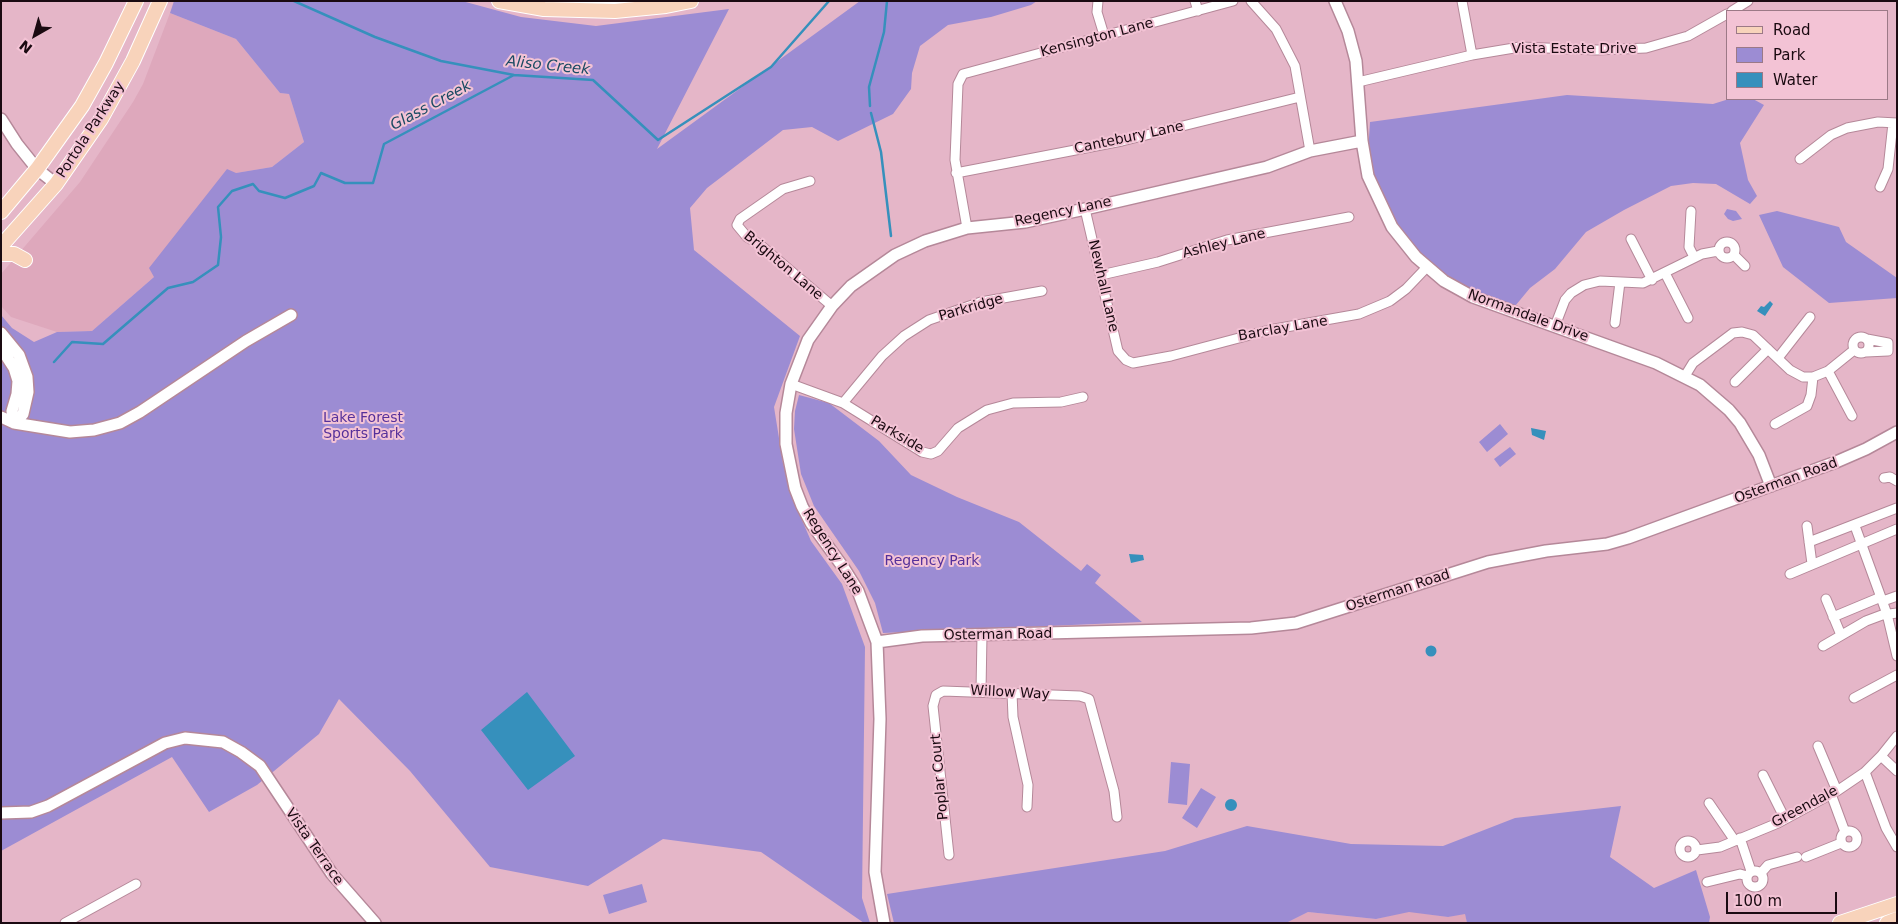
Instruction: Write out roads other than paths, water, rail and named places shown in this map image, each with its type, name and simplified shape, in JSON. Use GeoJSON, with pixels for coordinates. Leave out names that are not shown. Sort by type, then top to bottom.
{"type":"FeatureCollection","features":[{"type":"Feature","properties":{"kind":"main road","name":"Portola Parkway"},"geometry":{"type":"LineString","coordinates":[[1,212],[38,169],[94,86],[136,1]]}},
{"type":"Feature","properties":{"kind":"main road","name":"Portola Parkway"},"geometry":{"type":"LineString","coordinates":[[1,246],[56,184],[102,119],[123,82],[160,1]]}},
{"type":"Feature","properties":{"kind":"main road"},"geometry":{"type":"LineString","coordinates":[[500,1],[560,10],[615,11],[666,6],[691,1]]}},
{"type":"Feature","properties":{"kind":"main road"},"geometry":{"type":"LineString","coordinates":[[1,254],[14,254],[25,260]]}},
{"type":"Feature","properties":{"kind":"main road"},"geometry":{"type":"LineString","coordinates":[[1840,923],[1897,904]]}},
{"type":"Feature","properties":{"kind":"main road"},"geometry":{"type":"LineString","coordinates":[[1864,916],[1897,917]]}},
{"type":"Feature","properties":{"kind":"main road"},"geometry":{"type":"LineString","coordinates":[[1887,923],[1897,917]]}},
{"type":"Feature","properties":{"kind":"street"},"geometry":{"type":"LineString","coordinates":[[560,10],[578,2],[631,1]]}},
{"type":"Feature","properties":{"kind":"street"},"geometry":{"type":"LineString","coordinates":[[1098,1],[1097,12],[1104,35]]}},
{"type":"Feature","properties":{"kind":"street"},"geometry":{"type":"LineString","coordinates":[[1195,1],[1198,11]]}},
{"type":"Feature","properties":{"kind":"street","name":"Kensington Lane"},"geometry":{"type":"LineString","coordinates":[[956,173],[958,84],[961,76],[965,73],[1234,1]]}},
{"type":"Feature","properties":{"kind":"street"},"geometry":{"type":"LineString","coordinates":[[1251,1],[1276,29],[1287,47],[1295,66],[1310,151]]}},
{"type":"Feature","properties":{"kind":"street","name":"Normandale Drive"},"geometry":{"type":"LineString","coordinates":[[1335,1],[1348,31],[1358,82],[1362,141],[1368,176],[1385,214],[1405,244],[1427,267],[1458,290],[1656,363],[1684,376],[1716,398],[1740,423],[1758,455],[1771,486]]}},
{"type":"Feature","properties":{"kind":"street"},"geometry":{"type":"LineString","coordinates":[[1462,1],[1472,55]]}},
{"type":"Feature","properties":{"kind":"street"},"geometry":{"type":"LineString","coordinates":[[1734,10],[1748,1]]}},
{"type":"Feature","properties":{"kind":"street","name":"Vista Estate Drive"},"geometry":{"type":"LineString","coordinates":[[1358,82],[1472,55],[1520,47],[1597,50],[1646,48],[1688,36],[1726,15]]}},
{"type":"Feature","properties":{"kind":"street","name":"Cantebury Lane"},"geometry":{"type":"LineString","coordinates":[[956,173],[1122,141],[1300,97]]}},
{"type":"Feature","properties":{"kind":"street"},"geometry":{"type":"LineString","coordinates":[[1,120],[17,144],[38,169],[56,184]]}},
{"type":"Feature","properties":{"kind":"street"},"geometry":{"type":"LineString","coordinates":[[1800,159],[1823,140],[1847,128],[1861,124],[1895,123],[1888,169],[1880,187]]}},
{"type":"Feature","properties":{"kind":"street","name":"Regency Lane"},"geometry":{"type":"LineString","coordinates":[[884,923],[875,872],[880,719],[877,642],[858,591],[811,523],[795,488],[786,444],[786,413],[791,384],[808,340],[832,306],[850,286],[894,255],[925,241],[967,228],[1025,222],[1085,209],[1267,166],[1310,151],[1362,141]]}},
{"type":"Feature","properties":{"kind":"street"},"geometry":{"type":"LineString","coordinates":[[956,173],[967,228]]}},
{"type":"Feature","properties":{"kind":"street","name":"Brighton Lane"},"geometry":{"type":"LineString","coordinates":[[810,181],[783,190],[740,219],[737,225],[747,237],[759,244],[832,306]]}},
{"type":"Feature","properties":{"kind":"street","name":"Newhall Lane"},"geometry":{"type":"LineString","coordinates":[[1085,209],[1118,351],[1126,360]]}},
{"type":"Feature","properties":{"kind":"street"},"geometry":{"type":"LineString","coordinates":[[1691,211],[1689,248],[1694,257]]}},
{"type":"Feature","properties":{"kind":"street","name":"Ashley Lane"},"geometry":{"type":"LineString","coordinates":[[1101,275],[1158,262],[1227,240],[1349,217]]}},
{"type":"Feature","properties":{"kind":"street"},"geometry":{"type":"LineString","coordinates":[[1631,239],[1652,280]]}},
{"type":"Feature","properties":{"kind":"street"},"geometry":{"type":"LineString","coordinates":[[1555,326],[1562,306],[1571,293],[1578,288],[1600,281],[1637,284],[1652,280],[1694,257],[1718,251],[1722,243],[1731,242],[1736,250],[1734,255],[1729,258],[1723,258],[1718,251]]}},
{"type":"Feature","properties":{"kind":"street"},"geometry":{"type":"LineString","coordinates":[[1734,255],[1745,266]]}},
{"type":"Feature","properties":{"kind":"street","name":"Barclay Lane"},"geometry":{"type":"LineString","coordinates":[[1126,360],[1141,362],[1269,330],[1359,314],[1390,302],[1406,289],[1427,267]]}},
{"type":"Feature","properties":{"kind":"street"},"geometry":{"type":"LineString","coordinates":[[1665,274],[1688,318]]}},
{"type":"Feature","properties":{"kind":"street"},"geometry":{"type":"LineString","coordinates":[[1615,323],[1620,282]]}},
{"type":"Feature","properties":{"kind":"street","name":"Parkridge"},"geometry":{"type":"LineString","coordinates":[[843,402],[882,356],[904,336],[929,320],[980,302],[1042,291]]}},
{"type":"Feature","properties":{"kind":"street"},"geometry":{"type":"LineString","coordinates":[[1,417],[14,423],[70,432],[94,430],[120,423],[246,341],[291,315]]}},
{"type":"Feature","properties":{"kind":"street"},"geometry":{"type":"LineString","coordinates":[[1778,358],[1810,317]]}},
{"type":"Feature","properties":{"kind":"street"},"geometry":{"type":"LineString","coordinates":[[1684,376],[1699,358],[1733,333],[1742,332],[1753,335],[1796,374],[1813,377],[1828,371],[1854,350]]}},
{"type":"Feature","properties":{"kind":"street"},"geometry":{"type":"LineString","coordinates":[[1,333],[18,355],[27,377],[26,404],[23,414],[14,423]]}},
{"type":"Feature","properties":{"kind":"street"},"geometry":{"type":"LineString","coordinates":[[1862,337],[1868,340],[1888,343],[1888,351],[1860,354],[1854,350],[1853,343],[1857,338],[1862,337]]}},
{"type":"Feature","properties":{"kind":"street"},"geometry":{"type":"LineString","coordinates":[[1866,352],[1870,348],[1868,340]]}},
{"type":"Feature","properties":{"kind":"street"},"geometry":{"type":"LineString","coordinates":[[1,348],[14,368],[18,381],[17,394],[12,411],[14,423]]}},
{"type":"Feature","properties":{"kind":"street"},"geometry":{"type":"LineString","coordinates":[[1735,382],[1768,349]]}},
{"type":"Feature","properties":{"kind":"street"},"geometry":{"type":"LineString","coordinates":[[1828,371],[1852,416]]}},
{"type":"Feature","properties":{"kind":"street"},"geometry":{"type":"LineString","coordinates":[[1775,424],[1807,406],[1811,395],[1813,377]]}},
{"type":"Feature","properties":{"kind":"street","name":"Parkside"},"geometry":{"type":"LineString","coordinates":[[791,384],[843,402],[922,452],[931,454],[938,450],[958,428],[987,410],[1013,403],[1061,402],[1083,397]]}},
{"type":"Feature","properties":{"kind":"street","name":"Osterman Road"},"geometry":{"type":"LineString","coordinates":[[877,642],[900,638],[1251,628],[1296,623],[1488,562],[1546,551],[1607,544],[1628,538],[1866,450],[1897,432]]}},
{"type":"Feature","properties":{"kind":"street"},"geometry":{"type":"LineString","coordinates":[[1884,478],[1890,477],[1897,481]]}},
{"type":"Feature","properties":{"kind":"street"},"geometry":{"type":"LineString","coordinates":[[1809,542],[1855,526],[1897,508]]}},
{"type":"Feature","properties":{"kind":"street"},"geometry":{"type":"LineString","coordinates":[[1807,526],[1812,564]]}},
{"type":"Feature","properties":{"kind":"street"},"geometry":{"type":"LineString","coordinates":[[1855,526],[1863,543],[1882,599],[1892,614],[1897,656]]}},
{"type":"Feature","properties":{"kind":"street"},"geometry":{"type":"LineString","coordinates":[[1790,574],[1897,529]]}},
{"type":"Feature","properties":{"kind":"street"},"geometry":{"type":"LineString","coordinates":[[1833,617],[1882,599],[1897,596]]}},
{"type":"Feature","properties":{"kind":"street"},"geometry":{"type":"LineString","coordinates":[[1826,599],[1841,636]]}},
{"type":"Feature","properties":{"kind":"street"},"geometry":{"type":"LineString","coordinates":[[1823,646],[1866,621],[1892,614]]}},
{"type":"Feature","properties":{"kind":"street"},"geometry":{"type":"LineString","coordinates":[[981,691],[982,635]]}},
{"type":"Feature","properties":{"kind":"street"},"geometry":{"type":"LineString","coordinates":[[1854,698],[1897,675]]}},
{"type":"Feature","properties":{"kind":"street","name":"Willow Way"},"geometry":{"type":"LineString","coordinates":[[934,699],[943,691],[1080,696],[1089,699],[1114,791],[1117,817]]}},
{"type":"Feature","properties":{"kind":"street"},"geometry":{"type":"LineString","coordinates":[[1012,693],[1013,717],[1028,785],[1027,807]]}},
{"type":"Feature","properties":{"kind":"street","name":"Poplar Court"},"geometry":{"type":"LineString","coordinates":[[934,699],[949,855]]}},
{"type":"Feature","properties":{"kind":"street","name":"Greendale"},"geometry":{"type":"LineString","coordinates":[[1697,850],[1720,847],[1785,819],[1834,792],[1865,772],[1882,756],[1897,736]]}},
{"type":"Feature","properties":{"kind":"street","name":"Vista Terrace"},"geometry":{"type":"LineString","coordinates":[[1,813],[31,812],[48,806],[137,756],[165,743],[185,738],[223,742],[260,766],[332,874],[375,923]]}},
{"type":"Feature","properties":{"kind":"street"},"geometry":{"type":"LineString","coordinates":[[1818,746],[1845,832]]}},
{"type":"Feature","properties":{"kind":"street"},"geometry":{"type":"LineString","coordinates":[[1882,756],[1897,771]]}},
{"type":"Feature","properties":{"kind":"street"},"geometry":{"type":"LineString","coordinates":[[1865,772],[1886,828],[1897,847]]}},
{"type":"Feature","properties":{"kind":"street"},"geometry":{"type":"LineString","coordinates":[[1763,775],[1785,819]]}},
{"type":"Feature","properties":{"kind":"street"},"geometry":{"type":"LineString","coordinates":[[1709,803],[1737,839],[1753,873]]}},
{"type":"Feature","properties":{"kind":"street"},"geometry":{"type":"LineString","coordinates":[[1707,882],[1740,874],[1753,873],[1768,865],[1802,857],[1841,843],[1850,848],[1857,842],[1857,836],[1853,832],[1845,832],[1841,836],[1841,843]]}},
{"type":"Feature","properties":{"kind":"street"},"geometry":{"type":"LineString","coordinates":[[65,923],[136,884]]}},
{"type":"Feature","properties":{"kind":"water"},"geometry":{"type":"Polygon","coordinates":[[[1770,301],[1773,304],[1765,316],[1757,311],[1761,306],[1764,307],[1770,301]]]}},
{"type":"Feature","properties":{"kind":"water"},"geometry":{"type":"Polygon","coordinates":[[[1531,428],[1546,431],[1544,440],[1532,435],[1531,428]]]}},
{"type":"Feature","properties":{"kind":"water"},"geometry":{"type":"Polygon","coordinates":[[[1129,554],[1143,555],[1144,560],[1131,563],[1129,554]]]}},
{"type":"Feature","properties":{"kind":"water"},"geometry":{"type":"Polygon","coordinates":[[[1431,645],[1437,651],[1431,657],[1425,651],[1431,645]]]}},
{"type":"Feature","properties":{"kind":"water"},"geometry":{"type":"Polygon","coordinates":[[[527,692],[575,756],[528,790],[481,730],[527,692]]]}},
{"type":"Feature","properties":{"kind":"water"},"geometry":{"type":"Polygon","coordinates":[[[1233,799],[1236,800],[1236,810],[1229,811],[1226,810],[1225,803],[1226,800],[1233,799]]]}},
{"type":"Feature","properties":{"kind":"waterway","name":"Aliso Creek"},"geometry":{"type":"LineString","coordinates":[[294,1],[375,37],[441,61],[514,75],[593,80],[658,140],[771,67],[829,1]]}},
{"type":"Feature","properties":{"kind":"waterway"},"geometry":{"type":"LineString","coordinates":[[870,106],[869,87],[884,32],[887,1]]}},
{"type":"Feature","properties":{"kind":"waterway","name":"Glass Creek"},"geometry":{"type":"LineString","coordinates":[[54,362],[72,342],[103,344],[168,288],[193,282],[218,265],[221,237],[218,207],[232,191],[253,184],[259,191],[285,198],[314,186],[321,173],[345,183],[373,183],[384,144],[514,75]]}},
{"type":"Feature","properties":{"kind":"waterway"},"geometry":{"type":"LineString","coordinates":[[871,113],[881,152],[891,236]]}},
{"type":"Feature","properties":{"kind":"park label","name":"Lake Forest Sports Park"},"geometry":{"type":"Point","coordinates":[363,426]}},
{"type":"Feature","properties":{"kind":"park label","name":"Regency Park"},"geometry":{"type":"Point","coordinates":[932,561]}}]}
